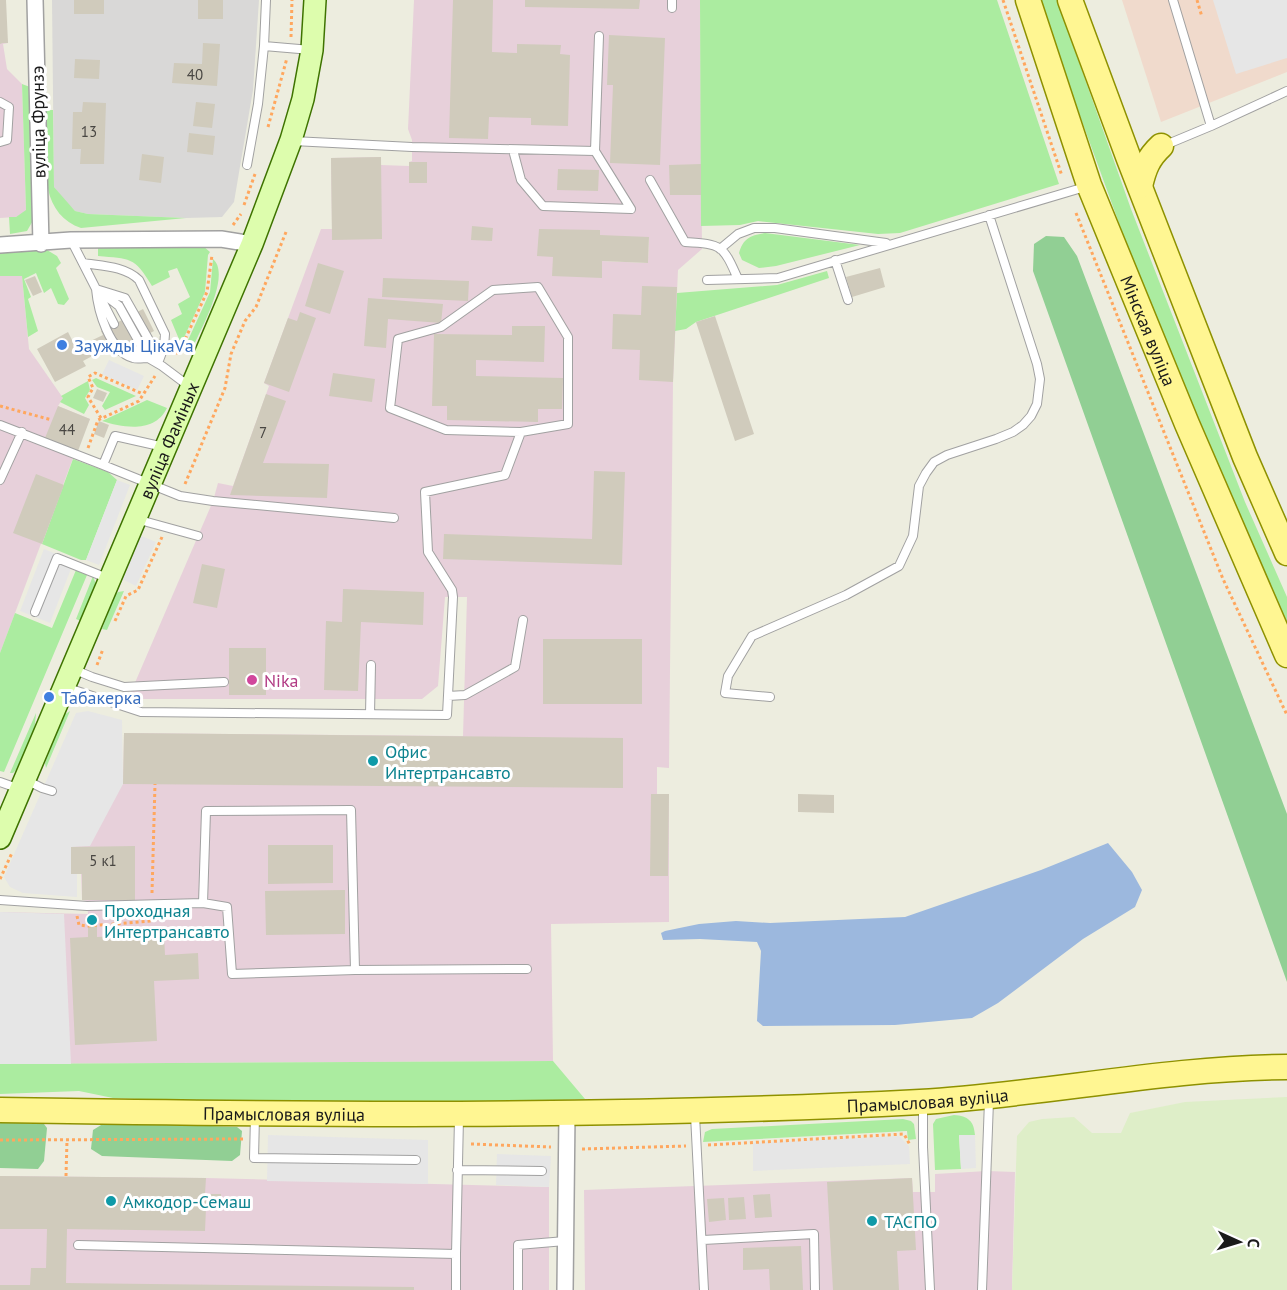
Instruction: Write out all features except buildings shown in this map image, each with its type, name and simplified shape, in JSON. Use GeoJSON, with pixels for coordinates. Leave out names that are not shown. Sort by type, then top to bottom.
{"type":"FeatureCollection","features":[{"type":"Feature","properties":{"kind":"main road","name":"вуліца Фаміных"},"geometry":{"type":"LineString","coordinates":[[0,838],[252,244],[291,140],[303,99],[312,50],[315,0]]}},
{"type":"Feature","properties":{"kind":"main road","name":"Мінская вуліца"},"geometry":{"type":"LineString","coordinates":[[1028,0],[1089,185],[1187,424],[1287,655]]}},
{"type":"Feature","properties":{"kind":"main road"},"geometry":{"type":"LineString","coordinates":[[1070,0],[1241,446],[1287,553]]}},
{"type":"Feature","properties":{"kind":"main road"},"geometry":{"type":"LineString","coordinates":[[1120,134],[1136,143],[1161,146]]}},
{"type":"Feature","properties":{"kind":"main road"},"geometry":{"type":"LineString","coordinates":[[1140,186],[1145,166],[1161,146]]}},
{"type":"Feature","properties":{"kind":"main road","name":"Прамысловая вуліца"},"geometry":{"type":"LineString","coordinates":[[0,1110],[255,1114],[695,1112],[989,1096],[1201,1072],[1287,1067]]}},
{"type":"Feature","properties":{"kind":"street","name":"вуліца Фрунзэ"},"geometry":{"type":"LineString","coordinates":[[35,0],[40,243]]}},
{"type":"Feature","properties":{"kind":"street"},"geometry":{"type":"LineString","coordinates":[[0,245],[71,240],[221,239],[252,244]]}},
{"type":"Feature","properties":{"kind":"street"},"geometry":{"type":"LineString","coordinates":[[564,1290],[567,1113]]}},
{"type":"Feature","properties":{"kind":"lane"},"geometry":{"type":"LineString","coordinates":[[247,165],[258,105],[267,0]]}},
{"type":"Feature","properties":{"kind":"lane"},"geometry":{"type":"LineString","coordinates":[[1173,0],[1211,126]]}},
{"type":"Feature","properties":{"kind":"lane"},"geometry":{"type":"LineString","coordinates":[[513,150],[521,180],[543,206],[631,209],[595,152],[599,36]]}},
{"type":"Feature","properties":{"kind":"lane"},"geometry":{"type":"LineString","coordinates":[[264,46],[312,50]]}},
{"type":"Feature","properties":{"kind":"lane"},"geometry":{"type":"LineString","coordinates":[[1161,146],[1287,91]]}},
{"type":"Feature","properties":{"kind":"lane"},"geometry":{"type":"LineString","coordinates":[[0,102],[9,107],[8,140],[0,142]]}},
{"type":"Feature","properties":{"kind":"lane"},"geometry":{"type":"LineString","coordinates":[[291,140],[412,147],[595,152]]}},
{"type":"Feature","properties":{"kind":"lane"},"geometry":{"type":"LineString","coordinates":[[650,180],[685,242],[713,243],[727,254],[738,279]]}},
{"type":"Feature","properties":{"kind":"lane"},"geometry":{"type":"LineString","coordinates":[[707,280],[778,278],[1089,185]]}},
{"type":"Feature","properties":{"kind":"lane"},"geometry":{"type":"LineString","coordinates":[[770,697],[725,693],[728,676],[752,636],[846,595],[898,566],[913,537],[919,486],[934,462],[947,455],[1013,432],[1023,425],[1034,410],[1040,379],[1037,364],[988,214]]}},
{"type":"Feature","properties":{"kind":"lane"},"geometry":{"type":"LineString","coordinates":[[720,249],[738,234],[754,228],[775,228],[890,244]]}},
{"type":"Feature","properties":{"kind":"lane"},"geometry":{"type":"LineString","coordinates":[[71,240],[114,324]]}},
{"type":"Feature","properties":{"kind":"lane"},"geometry":{"type":"LineString","coordinates":[[835,260],[848,300]]}},
{"type":"Feature","properties":{"kind":"lane"},"geometry":{"type":"LineString","coordinates":[[83,263],[132,273],[139,280],[165,334],[164,346],[156,362]]}},
{"type":"Feature","properties":{"kind":"lane"},"geometry":{"type":"LineString","coordinates":[[538,287],[568,338],[568,424],[521,432],[446,430],[390,408],[398,339],[441,327],[493,290],[538,287]]}},
{"type":"Feature","properties":{"kind":"lane"},"geometry":{"type":"LineString","coordinates":[[96,289],[119,306],[156,362]]}},
{"type":"Feature","properties":{"kind":"lane"},"geometry":{"type":"LineString","coordinates":[[96,289],[98,311],[118,349],[134,358],[156,362]]}},
{"type":"Feature","properties":{"kind":"lane"},"geometry":{"type":"LineString","coordinates":[[126,345],[192,387]]}},
{"type":"Feature","properties":{"kind":"lane"},"geometry":{"type":"LineString","coordinates":[[0,424],[151,482],[180,496],[394,518]]}},
{"type":"Feature","properties":{"kind":"lane"},"geometry":{"type":"LineString","coordinates":[[0,480],[22,432]]}},
{"type":"Feature","properties":{"kind":"lane"},"geometry":{"type":"LineString","coordinates":[[68,677],[141,712],[447,715],[453,597],[452,590],[428,552],[424,492],[505,475],[521,432]]}},
{"type":"Feature","properties":{"kind":"lane"},"geometry":{"type":"LineString","coordinates":[[103,465],[115,436],[165,447]]}},
{"type":"Feature","properties":{"kind":"lane"},"geometry":{"type":"LineString","coordinates":[[135,518],[198,536]]}},
{"type":"Feature","properties":{"kind":"lane"},"geometry":{"type":"LineString","coordinates":[[35,612],[57,558],[109,579]]}},
{"type":"Feature","properties":{"kind":"lane"},"geometry":{"type":"LineString","coordinates":[[448,696],[465,695],[515,668],[523,620]]}},
{"type":"Feature","properties":{"kind":"lane"},"geometry":{"type":"LineString","coordinates":[[369,714],[371,665]]}},
{"type":"Feature","properties":{"kind":"lane"},"geometry":{"type":"LineString","coordinates":[[68,677],[92,677],[124,687],[224,682]]}},
{"type":"Feature","properties":{"kind":"lane"},"geometry":{"type":"LineString","coordinates":[[0,782],[52,790]]}},
{"type":"Feature","properties":{"kind":"lane"},"geometry":{"type":"LineString","coordinates":[[202,903],[206,811],[351,810],[355,970]]}},
{"type":"Feature","properties":{"kind":"lane"},"geometry":{"type":"LineString","coordinates":[[0,900],[75,905],[202,903],[226,907],[232,974],[355,970],[526,969]]}},
{"type":"Feature","properties":{"kind":"lane"},"geometry":{"type":"LineString","coordinates":[[982,1290],[989,1096]]}},
{"type":"Feature","properties":{"kind":"lane"},"geometry":{"type":"LineString","coordinates":[[923,1101],[930,1290]]}},
{"type":"Feature","properties":{"kind":"lane"},"geometry":{"type":"LineString","coordinates":[[695,1112],[704,1290]]}},
{"type":"Feature","properties":{"kind":"lane"},"geometry":{"type":"LineString","coordinates":[[456,1290],[459,1113]]}},
{"type":"Feature","properties":{"kind":"lane"},"geometry":{"type":"LineString","coordinates":[[255,1114],[254,1158],[416,1160]]}},
{"type":"Feature","properties":{"kind":"lane"},"geometry":{"type":"LineString","coordinates":[[458,1170],[543,1171]]}},
{"type":"Feature","properties":{"kind":"lane"},"geometry":{"type":"LineString","coordinates":[[703,1240],[814,1234],[815,1290]]}},
{"type":"Feature","properties":{"kind":"lane"},"geometry":{"type":"LineString","coordinates":[[518,1290],[518,1245],[565,1241]]}},
{"type":"Feature","properties":{"kind":"lane"},"geometry":{"type":"LineString","coordinates":[[78,1245],[456,1254]]}},
{"type":"Feature","properties":{"kind":"path"},"geometry":{"type":"LineString","coordinates":[[266,135],[290,49],[292,0]]}},
{"type":"Feature","properties":{"kind":"path"},"geometry":{"type":"LineString","coordinates":[[1197,0],[1202,16]]}},
{"type":"Feature","properties":{"kind":"path"},"geometry":{"type":"LineString","coordinates":[[84,456],[98,420],[139,401],[156,362],[182,348],[207,292],[211,256],[221,239],[241,215],[256,168]]}},
{"type":"Feature","properties":{"kind":"path"},"geometry":{"type":"LineString","coordinates":[[180,496],[225,388],[231,354],[245,321],[256,308],[286,232]]}},
{"type":"Feature","properties":{"kind":"path"},"geometry":{"type":"LineString","coordinates":[[101,418],[88,397],[93,388],[88,377],[95,373],[143,394]]}},
{"type":"Feature","properties":{"kind":"path"},"geometry":{"type":"LineString","coordinates":[[0,406],[52,420]]}},
{"type":"Feature","properties":{"kind":"path"},"geometry":{"type":"LineString","coordinates":[[112,627],[126,596],[138,590],[166,528]]}},
{"type":"Feature","properties":{"kind":"path"},"geometry":{"type":"LineString","coordinates":[[92,677],[104,647]]}},
{"type":"Feature","properties":{"kind":"path"},"geometry":{"type":"LineString","coordinates":[[75,905],[79,925],[152,921],[155,784]]}},
{"type":"Feature","properties":{"kind":"path"},"geometry":{"type":"LineString","coordinates":[[0,1140],[254,1139]]}},
{"type":"Feature","properties":{"kind":"path"},"geometry":{"type":"LineString","coordinates":[[66,1176],[67,1140]]}},
{"type":"Feature","properties":{"kind":"shaded area"},"geometry":{"type":"Polygon","coordinates":[[[0,0],[8,43],[3,44],[7,69],[22,84],[26,211],[16,217],[0,218],[0,0]]]}},
{"type":"Feature","properties":{"kind":"shaded area"},"geometry":{"type":"Polygon","coordinates":[[[52,0],[259,0],[253,90],[234,202],[222,217],[186,218],[88,214],[75,211],[64,200],[54,187],[52,0]]]}},
{"type":"Feature","properties":{"kind":"shaded area"},"geometry":{"type":"Polygon","coordinates":[[[414,0],[700,0],[702,249],[678,270],[673,382],[669,768],[657,767],[657,794],[669,794],[669,922],[551,924],[553,1061],[0,1064],[0,912],[88,914],[87,901],[82,900],[81,874],[71,874],[71,847],[123,784],[124,733],[463,736],[467,597],[445,597],[438,686],[422,699],[128,699],[213,501],[218,483],[233,486],[269,386],[264,383],[321,229],[332,229],[331,158],[381,157],[381,165],[409,166],[409,162],[412,161],[412,140],[408,129],[414,0]],[[649,237],[600,261],[648,263],[649,237]]]}},
{"type":"Feature","properties":{"kind":"shaded area"},"geometry":{"type":"Polygon","coordinates":[[[1122,0],[1287,0],[1287,72],[1161,122],[1122,0]]]}},
{"type":"Feature","properties":{"kind":"shaded area"},"geometry":{"type":"Polygon","coordinates":[[[1213,0],[1287,0],[1287,58],[1236,74],[1213,0]]]}},
{"type":"Feature","properties":{"kind":"shaded area"},"geometry":{"type":"Polygon","coordinates":[[[0,276],[22,276],[29,349],[63,398],[58,406],[90,419],[0,653],[0,276]]]}},
{"type":"Feature","properties":{"kind":"shaded area"},"geometry":{"type":"Polygon","coordinates":[[[109,360],[144,376],[137,390],[102,374],[109,360]]]}},
{"type":"Feature","properties":{"kind":"shaded area"},"geometry":{"type":"Polygon","coordinates":[[[117,480],[130,485],[99,565],[86,560],[117,480]]]}},
{"type":"Feature","properties":{"kind":"shaded area"},"geometry":{"type":"Polygon","coordinates":[[[139,535],[156,542],[136,586],[120,578],[139,535]]]}},
{"type":"Feature","properties":{"kind":"shaded area"},"geometry":{"type":"Polygon","coordinates":[[[44,549],[74,561],[50,623],[20,611],[44,549]]]}},
{"type":"Feature","properties":{"kind":"shaded area"},"geometry":{"type":"Polygon","coordinates":[[[88,711],[122,720],[123,784],[90,846],[71,847],[71,873],[77,874],[77,897],[23,893],[10,887],[4,877],[76,713],[88,711]]]}},
{"type":"Feature","properties":{"kind":"shaded area"},"geometry":{"type":"Polygon","coordinates":[[[0,912],[64,914],[71,1064],[0,1064],[0,912]]]}},
{"type":"Feature","properties":{"kind":"shaded area"},"geometry":{"type":"Polygon","coordinates":[[[268,1135],[428,1140],[428,1184],[267,1181],[268,1135]]]}},
{"type":"Feature","properties":{"kind":"shaded area"},"geometry":{"type":"Polygon","coordinates":[[[959,1135],[975,1135],[976,1168],[961,1169],[959,1135]]]}},
{"type":"Feature","properties":{"kind":"shaded area"},"geometry":{"type":"Polygon","coordinates":[[[899,1136],[909,1146],[910,1164],[753,1171],[753,1143],[899,1136]]]}},
{"type":"Feature","properties":{"kind":"shaded area"},"geometry":{"type":"Polygon","coordinates":[[[497,1154],[551,1156],[549,1187],[496,1185],[497,1154]]]}},
{"type":"Feature","properties":{"kind":"shaded area"},"geometry":{"type":"Polygon","coordinates":[[[1015,1172],[1012,1290],[585,1290],[584,1190],[912,1178],[913,1192],[935,1192],[935,1174],[1015,1172]]]}},
{"type":"Feature","properties":{"kind":"shaded area"},"geometry":{"type":"Polygon","coordinates":[[[0,1176],[206,1178],[549,1187],[549,1290],[0,1290],[0,1176]]]}},
{"type":"Feature","properties":{"kind":"green space"},"geometry":{"type":"Polygon","coordinates":[[[700,0],[997,0],[1059,184],[900,233],[878,234],[758,221],[740,225],[701,226],[700,0]]]}},
{"type":"Feature","properties":{"kind":"green space"},"geometry":{"type":"Polygon","coordinates":[[[1038,0],[1057,0],[1131,209],[1245,502],[1287,597],[1287,629],[1144,292],[1038,0]]]}},
{"type":"Feature","properties":{"kind":"green space"},"geometry":{"type":"Polygon","coordinates":[[[22,84],[30,87],[35,217],[27,231],[10,234],[9,217],[16,217],[26,210],[22,84]]]}},
{"type":"Feature","properties":{"kind":"green space"},"geometry":{"type":"Polygon","coordinates":[[[46,110],[53,110],[54,187],[75,211],[88,214],[186,218],[81,228],[69,222],[55,208],[48,189],[46,110]]]}},
{"type":"Feature","properties":{"kind":"green space"},"geometry":{"type":"Polygon","coordinates":[[[765,233],[860,245],[776,266],[759,268],[742,260],[739,253],[748,238],[765,233]]]}},
{"type":"Feature","properties":{"kind":"green space"},"geometry":{"type":"Polygon","coordinates":[[[1046,236],[1064,237],[1077,256],[1287,814],[1287,982],[1033,271],[1034,244],[1046,236]]]}},
{"type":"Feature","properties":{"kind":"green space"},"geometry":{"type":"Polygon","coordinates":[[[203,246],[210,252],[205,292],[181,344],[171,320],[182,314],[178,304],[190,297],[177,268],[168,271],[170,277],[152,286],[140,269],[130,261],[98,256],[98,247],[203,246]]]}},
{"type":"Feature","properties":{"kind":"green space"},"geometry":{"type":"Polygon","coordinates":[[[47,250],[57,256],[61,263],[56,268],[69,299],[64,305],[58,304],[51,288],[44,293],[36,273],[24,279],[31,297],[28,299],[38,331],[28,337],[22,276],[0,276],[0,252],[47,250]]]}},
{"type":"Feature","properties":{"kind":"green space"},"geometry":{"type":"Polygon","coordinates":[[[213,259],[218,267],[219,278],[212,304],[190,353],[184,349],[210,292],[213,259]]]}},
{"type":"Feature","properties":{"kind":"green space"},"geometry":{"type":"Polygon","coordinates":[[[827,271],[829,278],[675,331],[677,293],[777,285],[827,271]]]}},
{"type":"Feature","properties":{"kind":"green space"},"geometry":{"type":"Polygon","coordinates":[[[96,378],[136,396],[105,410],[102,406],[110,392],[97,387],[92,380],[96,378]]]}},
{"type":"Feature","properties":{"kind":"green space"},"geometry":{"type":"Polygon","coordinates":[[[88,381],[90,390],[85,398],[89,405],[84,414],[60,402],[63,398],[61,396],[88,381]]]}},
{"type":"Feature","properties":{"kind":"green space"},"geometry":{"type":"Polygon","coordinates":[[[147,400],[167,408],[155,422],[129,427],[102,421],[147,400]]]}},
{"type":"Feature","properties":{"kind":"green space"},"geometry":{"type":"Polygon","coordinates":[[[73,459],[108,472],[117,480],[86,560],[42,544],[73,459]]]}},
{"type":"Feature","properties":{"kind":"green space"},"geometry":{"type":"Polygon","coordinates":[[[76,570],[87,575],[4,772],[0,771],[0,653],[15,613],[52,628],[76,570]]]}},
{"type":"Feature","properties":{"kind":"green space"},"geometry":{"type":"Polygon","coordinates":[[[93,576],[97,587],[83,622],[76,619],[93,576]]]}},
{"type":"Feature","properties":{"kind":"green space"},"geometry":{"type":"Polygon","coordinates":[[[124,591],[107,630],[102,629],[115,595],[124,591]]]}},
{"type":"Feature","properties":{"kind":"green space"},"geometry":{"type":"Polygon","coordinates":[[[70,711],[46,768],[45,763],[64,715],[70,711]]]}},
{"type":"Feature","properties":{"kind":"green space"},"geometry":{"type":"Polygon","coordinates":[[[36,713],[33,738],[28,753],[19,767],[10,773],[36,713]]]}},
{"type":"Feature","properties":{"kind":"green space"},"geometry":{"type":"Polygon","coordinates":[[[553,1061],[585,1099],[480,1104],[268,1104],[113,1098],[79,1091],[0,1094],[0,1064],[553,1061]]]}},
{"type":"Feature","properties":{"kind":"green space"},"geometry":{"type":"Polygon","coordinates":[[[1287,1097],[1287,1290],[1012,1290],[1017,1136],[1029,1122],[1074,1117],[1092,1133],[1121,1133],[1130,1113],[1185,1102],[1287,1097]]]}},
{"type":"Feature","properties":{"kind":"green space"},"geometry":{"type":"Polygon","coordinates":[[[954,1115],[969,1120],[975,1135],[959,1136],[961,1169],[935,1170],[933,1124],[936,1119],[954,1115]]]}},
{"type":"Feature","properties":{"kind":"green space"},"geometry":{"type":"Polygon","coordinates":[[[903,1119],[914,1124],[916,1139],[908,1140],[907,1131],[703,1142],[705,1132],[712,1129],[903,1119]]]}},
{"type":"Feature","properties":{"kind":"green space"},"geometry":{"type":"Polygon","coordinates":[[[0,1122],[44,1124],[47,1128],[44,1161],[38,1169],[0,1168],[0,1122]]]}},
{"type":"Feature","properties":{"kind":"green space"},"geometry":{"type":"Polygon","coordinates":[[[106,1122],[237,1127],[242,1131],[240,1155],[232,1161],[102,1156],[91,1149],[93,1130],[106,1122]]]}},
{"type":"Feature","properties":{"kind":"water"},"geometry":{"type":"Polygon","coordinates":[[[1108,843],[1132,872],[1142,890],[1135,907],[1083,939],[998,1003],[972,1018],[895,1025],[763,1026],[757,1021],[761,951],[757,942],[663,940],[661,933],[699,924],[736,921],[770,923],[905,917],[1041,870],[1108,843]]]}},
{"type":"Feature","properties":{"kind":"place","name":"Заужды ЦікаVа"},"geometry":{"type":"Point","coordinates":[62,345]}},
{"type":"Feature","properties":{"kind":"place","name":"Nika"},"geometry":{"type":"Point","coordinates":[252,680]}},
{"type":"Feature","properties":{"kind":"place","name":"Табакерка"},"geometry":{"type":"Point","coordinates":[49,697]}},
{"type":"Feature","properties":{"kind":"place","name":"Офис Интертрансавто"},"geometry":{"type":"Point","coordinates":[373,761]}},
{"type":"Feature","properties":{"kind":"place","name":"Проходная Интертрансавто"},"geometry":{"type":"Point","coordinates":[92,920]}},
{"type":"Feature","properties":{"kind":"place","name":"Амкодор-Семаш"},"geometry":{"type":"Point","coordinates":[111,1201]}},
{"type":"Feature","properties":{"kind":"place","name":"ТАСПО"},"geometry":{"type":"Point","coordinates":[872,1221]}}]}
